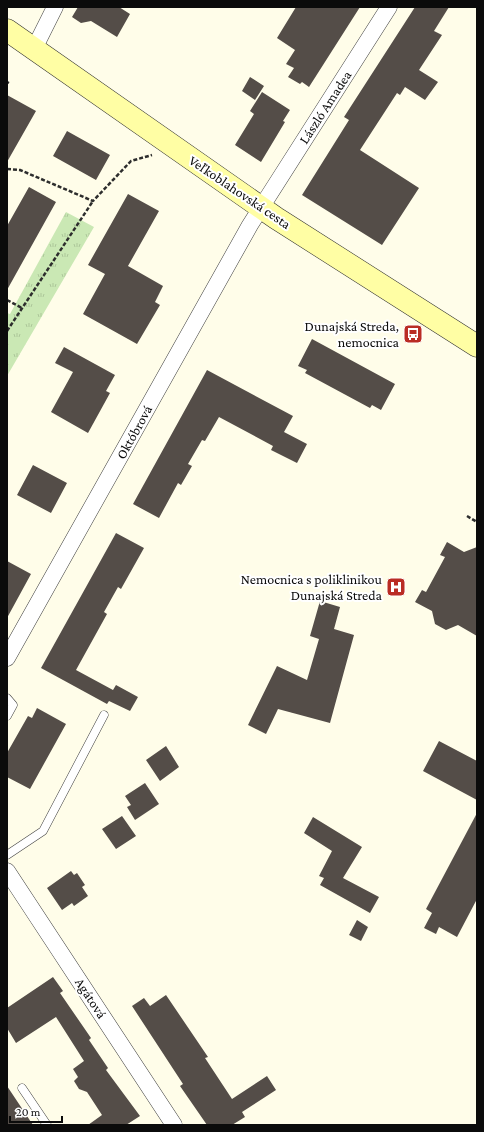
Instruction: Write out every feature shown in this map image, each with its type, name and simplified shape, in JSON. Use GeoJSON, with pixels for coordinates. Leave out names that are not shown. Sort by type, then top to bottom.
{"type":"FeatureCollection","features":[{"type":"Feature","properties":{"kind":"main road","name":"Veľkoblahovská cesta"},"geometry":{"type":"LineString","coordinates":[[9,35],[34,48],[261,207],[476,345]]}},
{"type":"Feature","properties":{"kind":"street"},"geometry":{"type":"LineString","coordinates":[[34,48],[55,7]]}},
{"type":"Feature","properties":{"kind":"street","name":"László Amadea"},"geometry":{"type":"LineString","coordinates":[[261,207],[389,7]]}},
{"type":"Feature","properties":{"kind":"street","name":"Októbrová"},"geometry":{"type":"LineString","coordinates":[[7,658],[261,207]]}},
{"type":"Feature","properties":{"kind":"street","name":"Agátová"},"geometry":{"type":"LineString","coordinates":[[8,874],[167,1122]]}},
{"type":"Feature","properties":{"kind":"lane"},"geometry":{"type":"LineString","coordinates":[[7,698],[13,705],[7,716]]}},
{"type":"Feature","properties":{"kind":"lane"},"geometry":{"type":"LineString","coordinates":[[7,854],[43,831],[104,715]]}},
{"type":"Feature","properties":{"kind":"lane"},"geometry":{"type":"LineString","coordinates":[[22,1088],[47,1125]]}},
{"type":"Feature","properties":{"kind":"path"},"geometry":{"type":"LineString","coordinates":[[7,331],[93,201],[131,162],[174,147]]}},
{"type":"Feature","properties":{"kind":"path"},"geometry":{"type":"LineString","coordinates":[[7,169],[20,170],[93,201]]}},
{"type":"Feature","properties":{"kind":"path"},"geometry":{"type":"LineString","coordinates":[[7,300],[22,308]]}},
{"type":"Feature","properties":{"kind":"path"},"geometry":{"type":"LineString","coordinates":[[467,516],[477,522]]}},
{"type":"Feature","properties":{"kind":"green space"},"geometry":{"type":"Polygon","coordinates":[[[66,212],[94,227],[7,376],[7,313],[10,314],[66,212]]]}},
{"type":"Feature","properties":{"kind":"building"},"geometry":{"type":"Polygon","coordinates":[[[78,7],[119,7],[130,14],[117,37],[91,21],[81,23],[72,17],[78,7]]]}},
{"type":"Feature","properties":{"kind":"building"},"geometry":{"type":"Polygon","coordinates":[[[296,7],[360,7],[309,87],[302,82],[300,84],[288,77],[294,68],[286,64],[295,50],[277,38],[296,7]]]}},
{"type":"Feature","properties":{"kind":"building"},"geometry":{"type":"Polygon","coordinates":[[[415,7],[449,7],[434,31],[442,35],[419,70],[438,82],[425,100],[405,87],[400,95],[397,93],[360,150],[419,188],[382,245],[302,195],[349,120],[344,117],[415,7]]]}},
{"type":"Feature","properties":{"kind":"building"},"geometry":{"type":"Polygon","coordinates":[[[250,77],[264,86],[255,100],[242,91],[250,77]]]}},
{"type":"Feature","properties":{"kind":"building"},"geometry":{"type":"Polygon","coordinates":[[[262,92],[290,110],[283,121],[285,122],[261,162],[235,145],[254,114],[250,111],[262,92]]]}},
{"type":"Feature","properties":{"kind":"building"},"geometry":{"type":"Polygon","coordinates":[[[7,95],[36,111],[7,162],[7,95]]]}},
{"type":"Feature","properties":{"kind":"building"},"geometry":{"type":"Polygon","coordinates":[[[67,131],[110,155],[96,180],[53,156],[67,131]]]}},
{"type":"Feature","properties":{"kind":"building"},"geometry":{"type":"Polygon","coordinates":[[[29,187],[56,202],[7,290],[7,226],[29,187]]]}},
{"type":"Feature","properties":{"kind":"building"},"geometry":{"type":"Polygon","coordinates":[[[128,194],[159,211],[128,266],[163,286],[155,302],[160,305],[137,344],[83,314],[105,274],[88,265],[128,194]]]}},
{"type":"Feature","properties":{"kind":"building"},"geometry":{"type":"Polygon","coordinates":[[[312,339],[395,384],[381,410],[372,405],[370,408],[305,373],[307,370],[298,366],[312,339]]]}},
{"type":"Feature","properties":{"kind":"building"},"geometry":{"type":"Polygon","coordinates":[[[64,347],[115,375],[106,391],[110,393],[88,433],[51,412],[73,372],[55,363],[64,347]]]}},
{"type":"Feature","properties":{"kind":"building"},"geometry":{"type":"Polygon","coordinates":[[[207,370],[293,416],[284,432],[307,444],[297,463],[271,450],[273,446],[219,417],[205,441],[202,440],[188,464],[192,466],[181,485],[178,483],[159,518],[133,504],[207,370]]]}},
{"type":"Feature","properties":{"kind":"building"},"geometry":{"type":"Polygon","coordinates":[[[33,465],[67,483],[51,513],[17,495],[33,465]]]}},
{"type":"Feature","properties":{"kind":"building"},"geometry":{"type":"Polygon","coordinates":[[[116,533],[144,548],[121,589],[118,587],[104,612],[107,614],[76,670],[113,690],[116,685],[138,697],[130,711],[109,701],[107,704],[41,668],[116,533]]]}},
{"type":"Feature","properties":{"kind":"building"},"geometry":{"type":"Polygon","coordinates":[[[447,542],[464,552],[477,547],[477,636],[458,625],[446,630],[435,624],[432,611],[415,602],[422,590],[426,592],[445,557],[440,555],[447,542]]]}},
{"type":"Feature","properties":{"kind":"building"},"geometry":{"type":"Polygon","coordinates":[[[7,561],[31,574],[7,618],[7,561]]]}},
{"type":"Feature","properties":{"kind":"building"},"geometry":{"type":"Polygon","coordinates":[[[320,601],[340,607],[334,629],[354,635],[330,723],[278,709],[266,734],[248,725],[277,666],[307,680],[319,639],[310,636],[320,601]]]}},
{"type":"Feature","properties":{"kind":"building"},"geometry":{"type":"Polygon","coordinates":[[[37,708],[66,724],[30,789],[7,777],[7,753],[28,716],[32,718],[37,708]]]}},
{"type":"Feature","properties":{"kind":"building"},"geometry":{"type":"Polygon","coordinates":[[[439,741],[477,761],[477,800],[423,771],[439,741]]]}},
{"type":"Feature","properties":{"kind":"building"},"geometry":{"type":"Polygon","coordinates":[[[166,746],[179,767],[160,781],[146,760],[166,746]]]}},
{"type":"Feature","properties":{"kind":"building"},"geometry":{"type":"Polygon","coordinates":[[[145,783],[159,804],[135,820],[127,807],[131,805],[125,796],[145,783]]]}},
{"type":"Feature","properties":{"kind":"building"},"geometry":{"type":"Polygon","coordinates":[[[477,813],[477,899],[457,937],[439,927],[436,934],[424,928],[432,913],[426,909],[477,813]]]}},
{"type":"Feature","properties":{"kind":"building"},"geometry":{"type":"Polygon","coordinates":[[[122,816],[136,836],[116,849],[102,829],[122,816]]]}},
{"type":"Feature","properties":{"kind":"building"},"geometry":{"type":"Polygon","coordinates":[[[313,817],[362,847],[343,878],[379,897],[370,913],[320,885],[324,878],[319,876],[332,851],[304,833],[313,817]]]}},
{"type":"Feature","properties":{"kind":"building"},"geometry":{"type":"Polygon","coordinates":[[[71,871],[74,875],[77,873],[85,885],[82,887],[88,896],[74,906],[72,903],[62,910],[47,888],[71,871]]]}},
{"type":"Feature","properties":{"kind":"building"},"geometry":{"type":"Polygon","coordinates":[[[357,920],[368,927],[361,941],[349,935],[357,920]]]}},
{"type":"Feature","properties":{"kind":"building"},"geometry":{"type":"Polygon","coordinates":[[[53,977],[63,991],[60,993],[91,1038],[89,1040],[108,1068],[106,1070],[140,1116],[126,1125],[88,1125],[102,1115],[87,1092],[79,1089],[74,1081],[78,1077],[73,1069],[84,1061],[56,1017],[16,1043],[7,1028],[7,1008],[53,977]]]}},
{"type":"Feature","properties":{"kind":"building"},"geometry":{"type":"Polygon","coordinates":[[[166,995],[208,1057],[205,1058],[232,1099],[267,1076],[276,1090],[242,1112],[245,1117],[232,1125],[207,1125],[180,1086],[183,1084],[132,1006],[144,998],[150,1006],[166,995]]]}},
{"type":"Feature","properties":{"kind":"building"},"geometry":{"type":"Polygon","coordinates":[[[7,1086],[33,1125],[7,1125],[7,1086]]]}},
{"type":"Feature","properties":{"kind":"place","name":"Dunajská Streda, nemocnica"},"geometry":{"type":"Point","coordinates":[413,334]}},
{"type":"Feature","properties":{"kind":"place","name":"Nemocnica s poliklinikou Dunajská Streda"},"geometry":{"type":"Point","coordinates":[396,587]}}]}
